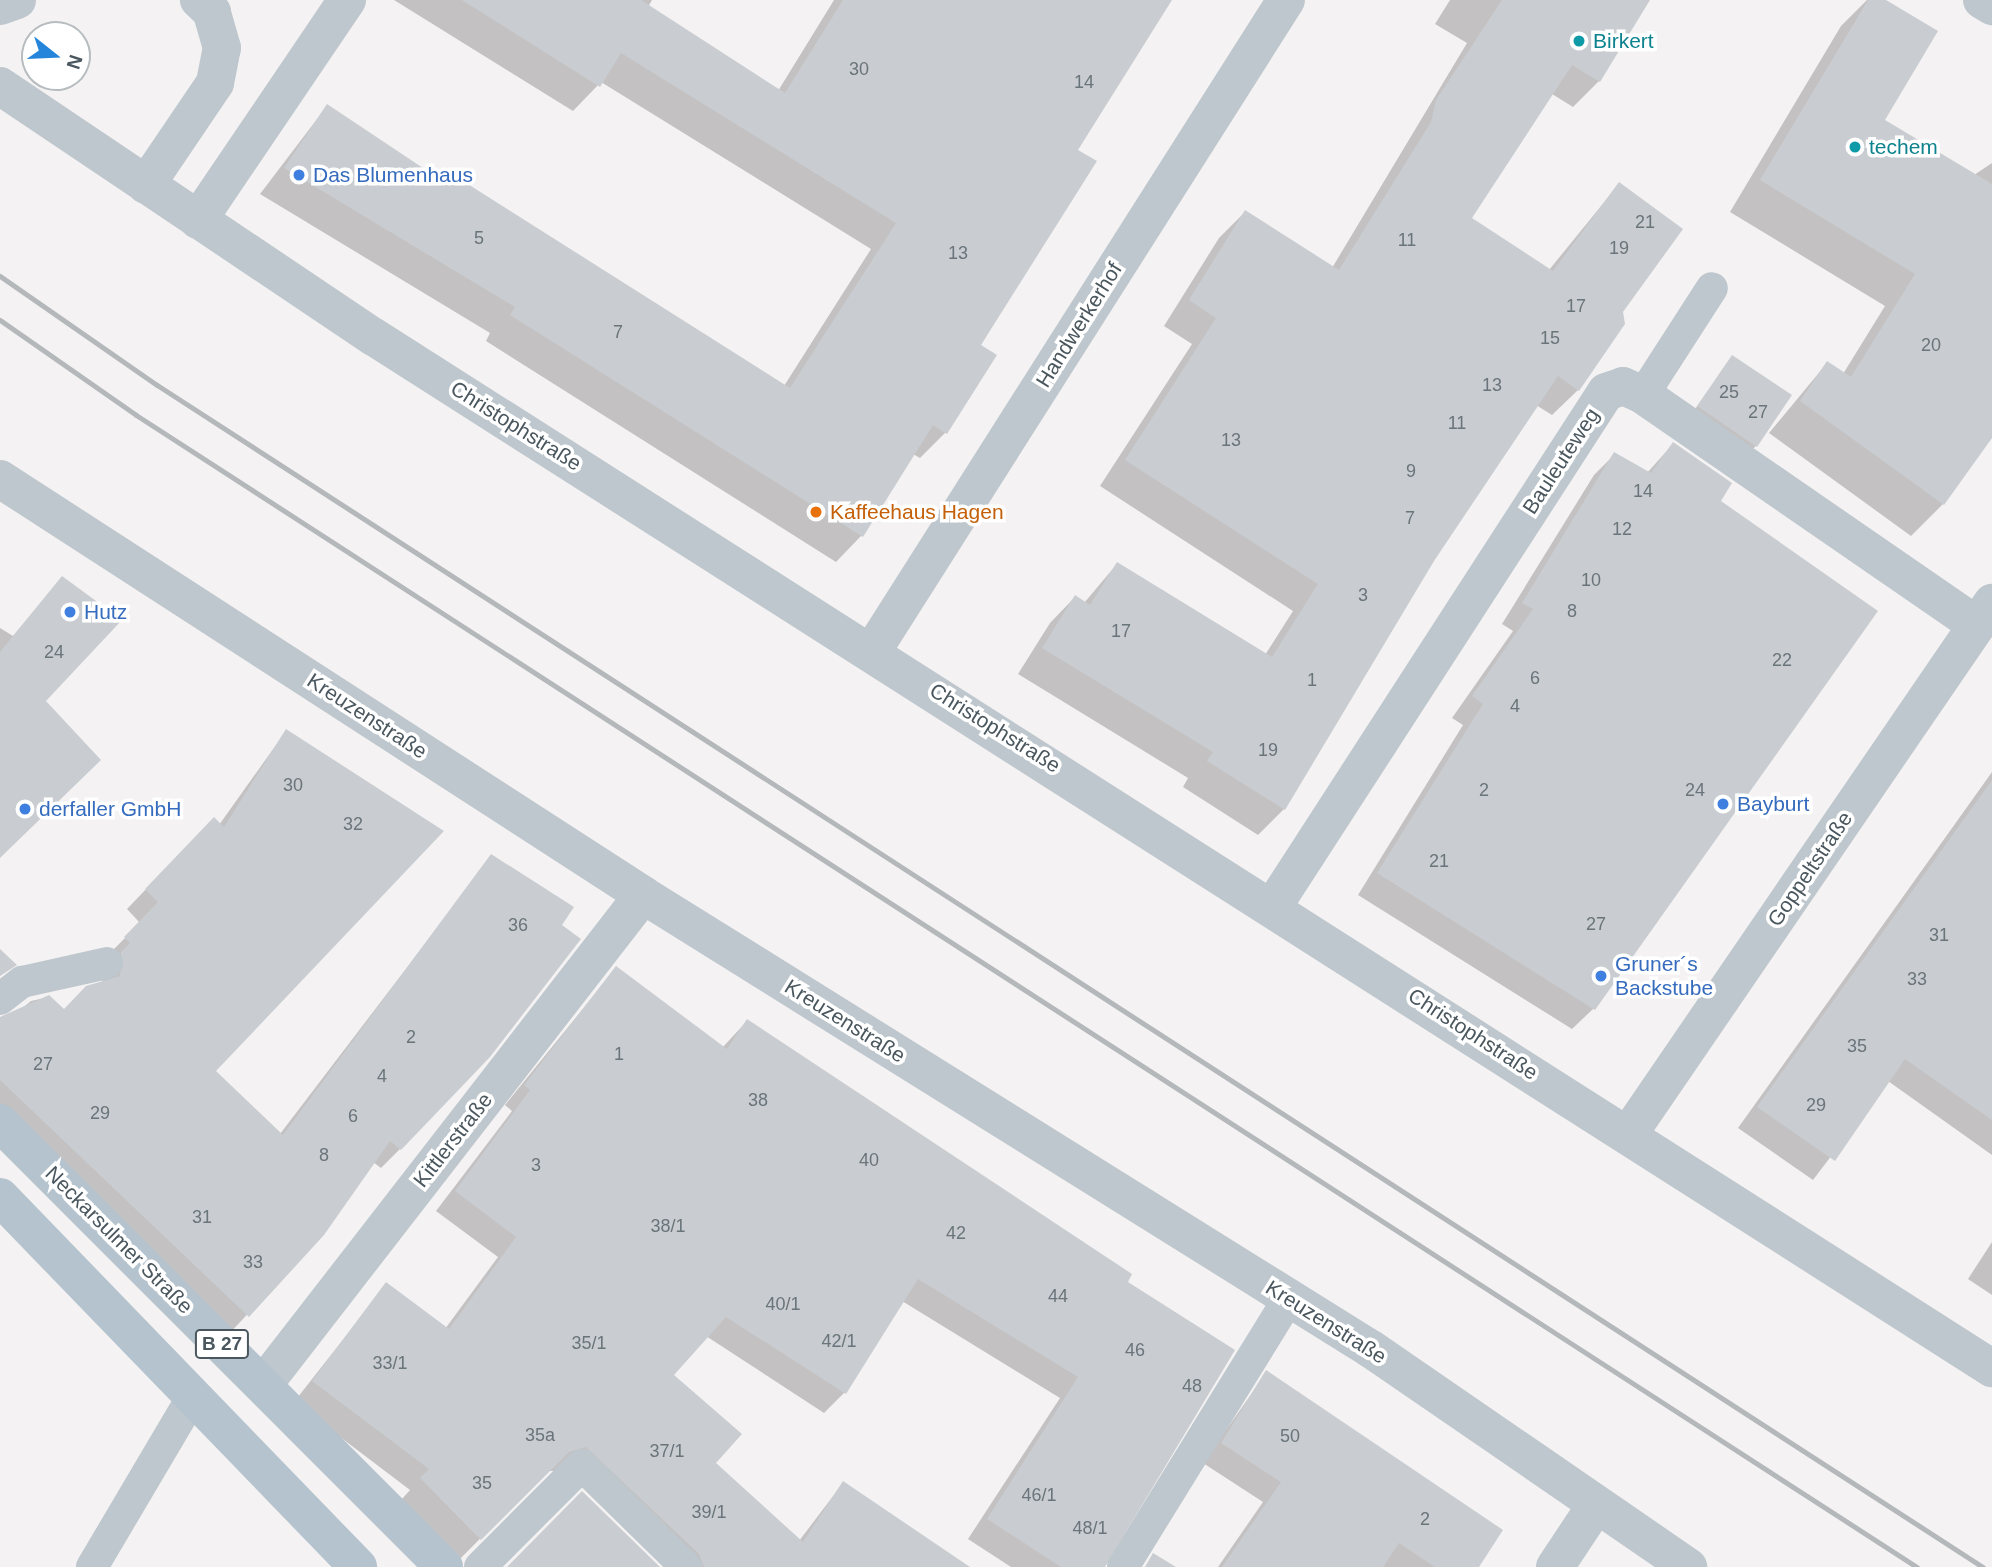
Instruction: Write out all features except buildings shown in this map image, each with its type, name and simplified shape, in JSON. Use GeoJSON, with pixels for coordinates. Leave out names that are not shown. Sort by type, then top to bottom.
{"type":"FeatureCollection","features":[{"type":"Feature","properties":{"kind":"main road","name":"Neckarsulmer Straße"},"geometry":{"type":"LineString","coordinates":[[0,1123],[444,1567]]}},
{"type":"Feature","properties":{"kind":"main road","name":"B 27"},"geometry":{"type":"LineString","coordinates":[[0,1197],[358,1567]]}},
{"type":"Feature","properties":{"kind":"street"},"geometry":{"type":"LineString","coordinates":[[0,6],[17,0]]}},
{"type":"Feature","properties":{"kind":"street"},"geometry":{"type":"LineString","coordinates":[[146,185],[215,83],[222,48],[212,12],[199,0]]}},
{"type":"Feature","properties":{"kind":"street"},"geometry":{"type":"LineString","coordinates":[[198,220],[346,0]]}},
{"type":"Feature","properties":{"kind":"street","name":"Handwerkerhof"},"geometry":{"type":"LineString","coordinates":[[873,650],[1286,0]]}},
{"type":"Feature","properties":{"kind":"street"},"geometry":{"type":"LineString","coordinates":[[1982,0],[1992,6]]}},
{"type":"Feature","properties":{"kind":"street","name":"Christophstraße"},"geometry":{"type":"LineString","coordinates":[[0,86],[198,220],[1274,905],[1992,1367]]}},
{"type":"Feature","properties":{"kind":"street","name":"Bauleuteweg"},"geometry":{"type":"LineString","coordinates":[[1274,905],[1606,392],[1623,386],[1643,395],[1984,614]]}},
{"type":"Feature","properties":{"kind":"street","name":"Kreuzenstraße"},"geometry":{"type":"LineString","coordinates":[[0,479],[643,895],[1289,1298],[1688,1567]]}},
{"type":"Feature","properties":{"kind":"street","name":"Goppeltstraße"},"geometry":{"type":"LineString","coordinates":[[1628,1135],[1984,614]]}},
{"type":"Feature","properties":{"kind":"street","name":"Kittlerstraße"},"geometry":{"type":"LineString","coordinates":[[262,1385],[643,895]]}},
{"type":"Feature","properties":{"kind":"street"},"geometry":{"type":"LineString","coordinates":[[1555,1567],[1596,1505]]}},
{"type":"Feature","properties":{"kind":"lane"},"geometry":{"type":"LineString","coordinates":[[1643,395],[1712,288]]}},
{"type":"Feature","properties":{"kind":"lane"},"geometry":{"type":"LineString","coordinates":[[0,999],[22,982],[107,963]]}},
{"type":"Feature","properties":{"kind":"lane"},"geometry":{"type":"LineString","coordinates":[[1123,1567],[1289,1298]]}},
{"type":"Feature","properties":{"kind":"lane"},"geometry":{"type":"LineString","coordinates":[[92,1567],[193,1396]]}},
{"type":"Feature","properties":{"kind":"lane"},"geometry":{"type":"LineString","coordinates":[[480,1567],[582,1465],[686,1567]]}},
{"type":"Feature","properties":{"kind":"railway"},"geometry":{"type":"LineString","coordinates":[[0,276],[157,385],[1983,1567]]}},
{"type":"Feature","properties":{"kind":"railway"},"geometry":{"type":"LineString","coordinates":[[0,320],[136,415],[1917,1567]]}},
{"type":"Feature","properties":{"kind":"place","name":"Birkert"},"geometry":{"type":"Point","coordinates":[1579,41]}},
{"type":"Feature","properties":{"kind":"place","name":"techem"},"geometry":{"type":"Point","coordinates":[1855,147]}},
{"type":"Feature","properties":{"kind":"place","name":"Das Blumenhaus"},"geometry":{"type":"Point","coordinates":[299,175]}},
{"type":"Feature","properties":{"kind":"place","name":"Kaffeehaus Hagen"},"geometry":{"type":"Point","coordinates":[816,512]}},
{"type":"Feature","properties":{"kind":"place","name":"Hutz"},"geometry":{"type":"Point","coordinates":[70,612]}},
{"type":"Feature","properties":{"kind":"place","name":"Bayburt"},"geometry":{"type":"Point","coordinates":[1723,804]}},
{"type":"Feature","properties":{"kind":"place","name":"derfaller GmbH"},"geometry":{"type":"Point","coordinates":[25,809]}},
{"type":"Feature","properties":{"kind":"place","name":"Gruner´s Backstube"},"geometry":{"type":"Point","coordinates":[1601,976]}}]}
